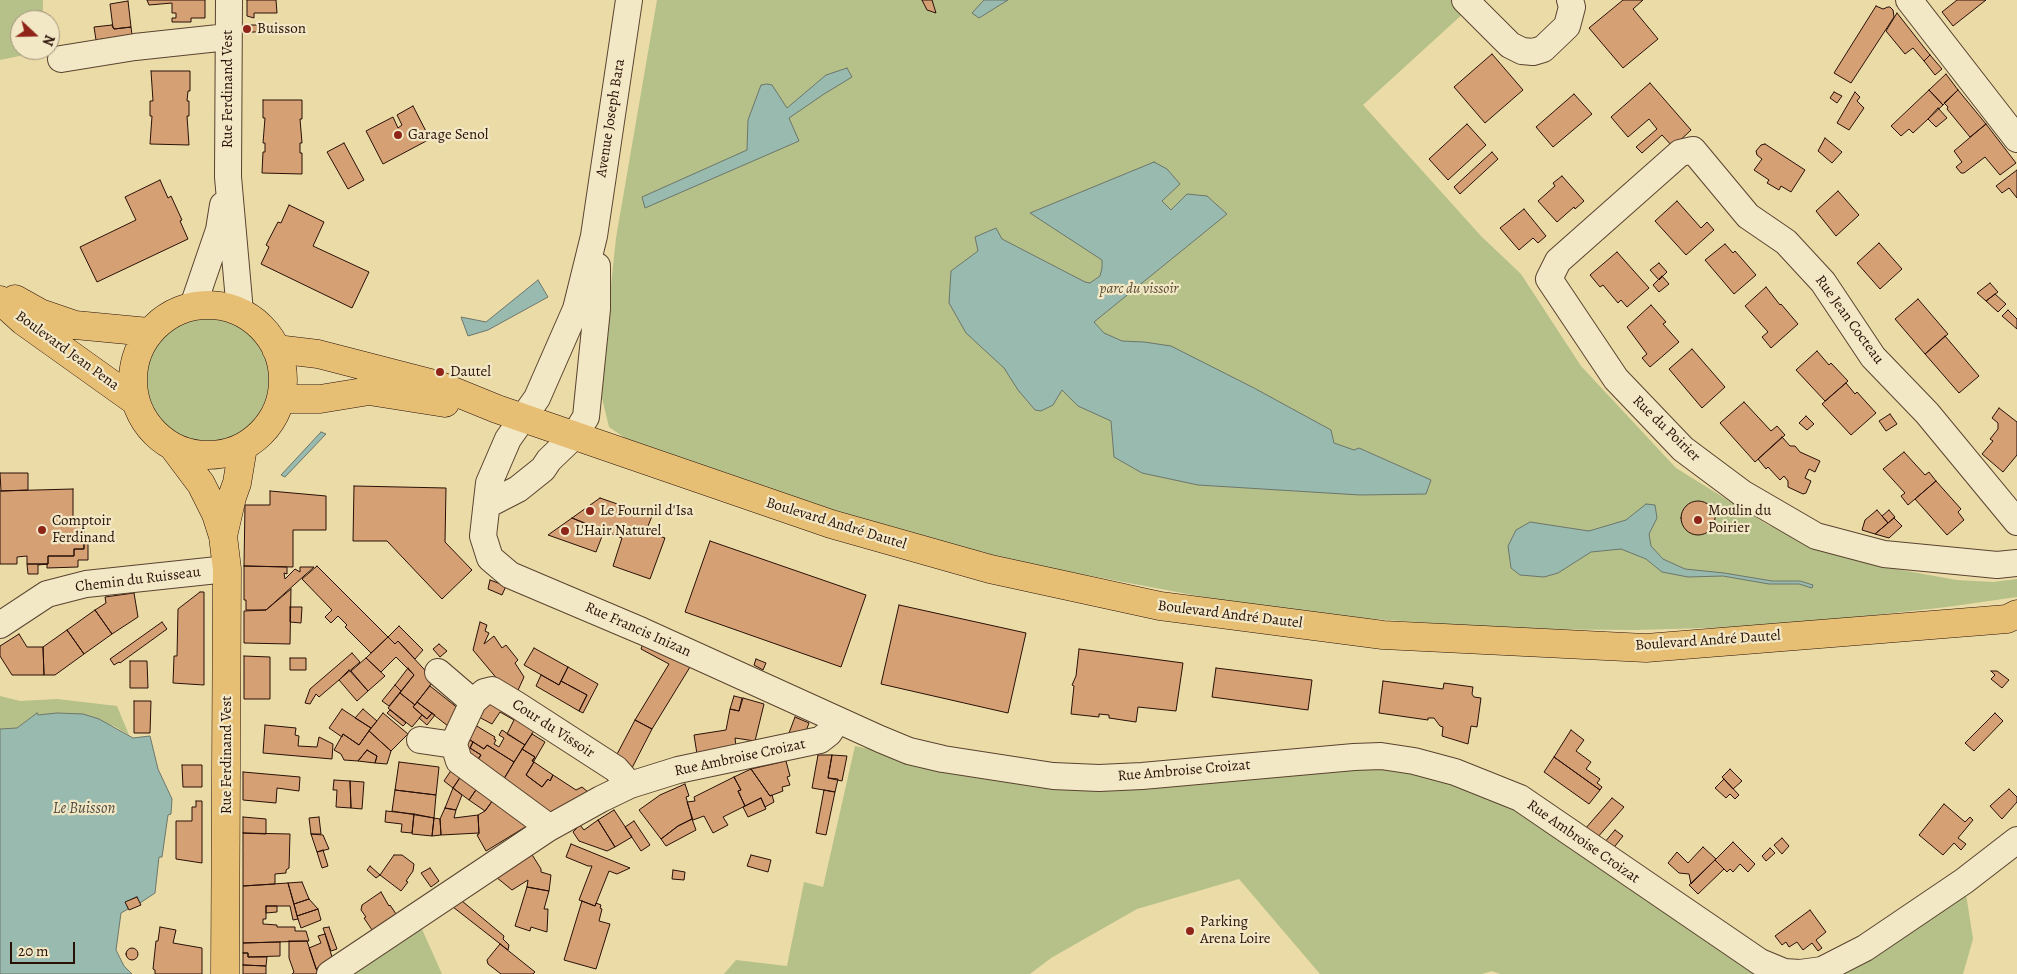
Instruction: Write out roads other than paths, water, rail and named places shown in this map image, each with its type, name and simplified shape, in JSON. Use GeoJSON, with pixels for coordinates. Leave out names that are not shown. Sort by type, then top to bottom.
{"type":"FeatureCollection","features":[{"type":"Feature","properties":{"kind":"main road","name":"Boulevard Jean Pena"},"geometry":{"type":"LineString","coordinates":[[0,290],[40,313],[76,325],[149,332]]}},
{"type":"Feature","properties":{"kind":"main road","name":"Boulevard Jean Pena"},"geometry":{"type":"LineString","coordinates":[[0,300],[23,321],[135,401]]}},
{"type":"Feature","properties":{"kind":"main road"},"geometry":{"type":"LineString","coordinates":[[217,305],[240,312],[262,327],[276,349],[283,373],[281,398],[274,416],[264,430],[243,447],[226,453],[208,456],[191,454],[174,448],[152,432],[142,418],[135,401],[132,383],[134,365],[140,348],[149,332],[169,316],[193,306],[217,305]]}},
{"type":"Feature","properties":{"kind":"main road","name":"Boulevard André Dautel"},"geometry":{"type":"LineString","coordinates":[[276,349],[318,354],[438,385],[482,404],[831,524],[990,569],[1169,608],[1383,635],[1646,648],[2014,618]]}},
{"type":"Feature","properties":{"kind":"main road","name":"Boulevard André Dautel"},"geometry":{"type":"LineString","coordinates":[[281,398],[320,399],[369,391],[444,403],[482,404]]}},
{"type":"Feature","properties":{"kind":"main road"},"geometry":{"type":"LineString","coordinates":[[223,536],[232,497],[238,483],[243,447]]}},
{"type":"Feature","properties":{"kind":"main road"},"geometry":{"type":"LineString","coordinates":[[174,448],[201,484],[216,514],[223,536]]}},
{"type":"Feature","properties":{"kind":"main road","name":"Rue Ferdinand Vest"},"geometry":{"type":"LineString","coordinates":[[223,536],[227,569],[225,974]]}},
{"type":"Feature","properties":{"kind":"street","name":"Rue Ferdinand Vest"},"geometry":{"type":"LineString","coordinates":[[229,0],[228,178],[240,312]]}},
{"type":"Feature","properties":{"kind":"street","name":"Avenue Joseph Bara"},"geometry":{"type":"LineString","coordinates":[[522,418],[537,398],[576,309],[594,236],[629,0]]}},
{"type":"Feature","properties":{"kind":"street"},"geometry":{"type":"LineString","coordinates":[[1465,0],[1510,45],[1522,51],[1533,52],[1542,49],[1567,26],[1572,7],[1570,0]]}},
{"type":"Feature","properties":{"kind":"street"},"geometry":{"type":"LineString","coordinates":[[1909,0],[2017,139]]}},
{"type":"Feature","properties":{"kind":"street"},"geometry":{"type":"LineString","coordinates":[[61,59],[135,47],[228,37]]}},
{"type":"Feature","properties":{"kind":"street","name":"Rue Jean Cocteau"},"geometry":{"type":"LineString","coordinates":[[1694,150],[1748,216],[1786,242],[1823,282],[1874,357],[1927,413],[2017,522]]}},
{"type":"Feature","properties":{"kind":"street","name":"Rue du Poirier"},"geometry":{"type":"LineString","coordinates":[[1694,150],[1680,152],[1558,261],[1549,279],[1616,379],[1683,449],[1711,472],[1742,493],[1816,536],[1884,554],[1997,566],[2017,563]]}},
{"type":"Feature","properties":{"kind":"street","name":"Rue Ferdinand Vest"},"geometry":{"type":"LineString","coordinates":[[193,306],[219,230],[228,178]]}},
{"type":"Feature","properties":{"kind":"street","name":"Avenue Joseph Bara"},"geometry":{"type":"LineString","coordinates":[[574,436],[586,418],[592,375],[597,309],[594,236]]}},
{"type":"Feature","properties":{"kind":"street","name":"Rue Francis Inizan"},"geometry":{"type":"LineString","coordinates":[[522,418],[508,439],[489,483],[483,536],[490,558],[510,575],[642,631],[838,720]]}},
{"type":"Feature","properties":{"kind":"street"},"geometry":{"type":"LineString","coordinates":[[487,506],[518,489],[543,469],[549,460],[574,436]]}},
{"type":"Feature","properties":{"kind":"street","name":"Chemin du Ruisseau"},"geometry":{"type":"LineString","coordinates":[[0,625],[47,594],[86,584],[227,569]]}},
{"type":"Feature","properties":{"kind":"street"},"geometry":{"type":"LineString","coordinates":[[438,672],[473,702],[458,732],[454,745],[459,761],[542,822],[547,829]]}},
{"type":"Feature","properties":{"kind":"street","name":"Cour du Vissoir"},"geometry":{"type":"LineString","coordinates":[[473,702],[484,692],[492,690],[616,769],[630,785]]}},
{"type":"Feature","properties":{"kind":"street","name":"Rue Ambroise Croizat"},"geometry":{"type":"LineString","coordinates":[[330,974],[547,829],[630,785],[688,768],[814,742],[829,733],[838,720],[910,751],[1004,770],[1053,776],[1142,776],[1354,757],[1381,756],[1414,761],[1455,772],[1520,798],[1751,957],[1784,972],[1800,973],[1822,970],[1865,948],[1964,881],[2017,840]]}},
{"type":"Feature","properties":{"kind":"street"},"geometry":{"type":"LineString","coordinates":[[420,740],[454,745]]}},
{"type":"Feature","properties":{"kind":"water"},"geometry":{"type":"Polygon","coordinates":[[[984,0],[1008,0],[979,18],[972,13],[984,0]]]}},
{"type":"Feature","properties":{"kind":"water"},"geometry":{"type":"Polygon","coordinates":[[[847,68],[852,77],[789,118],[799,141],[645,208],[642,197],[747,150],[748,120],[761,85],[772,85],[787,108],[826,75],[847,68]]]}},
{"type":"Feature","properties":{"kind":"water"},"geometry":{"type":"Polygon","coordinates":[[[1154,162],[1167,169],[1180,184],[1162,201],[1171,210],[1187,194],[1207,196],[1227,214],[1094,322],[1104,333],[1122,341],[1171,346],[1254,388],[1331,430],[1334,443],[1354,450],[1359,448],[1431,480],[1426,494],[1360,495],[1198,485],[1142,473],[1114,457],[1111,421],[1078,406],[1062,390],[1053,405],[1041,411],[1035,410],[1018,390],[1004,368],[966,333],[949,303],[951,271],[978,251],[975,237],[996,228],[1002,239],[1090,283],[1100,276],[1102,260],[1030,213],[1154,162]]]}},
{"type":"Feature","properties":{"kind":"water"},"geometry":{"type":"Polygon","coordinates":[[[538,280],[548,297],[488,330],[468,336],[461,317],[486,322],[538,280]]]}},
{"type":"Feature","properties":{"kind":"water"},"geometry":{"type":"Polygon","coordinates":[[[321,432],[326,434],[285,477],[281,475],[321,432]]]}},
{"type":"Feature","properties":{"kind":"water"},"geometry":{"type":"Polygon","coordinates":[[[1646,504],[1655,505],[1657,518],[1649,534],[1651,546],[1663,559],[1685,569],[1772,581],[1800,581],[1813,585],[1812,588],[1799,584],[1769,584],[1723,576],[1688,577],[1662,572],[1646,559],[1621,549],[1591,552],[1558,573],[1544,577],[1520,575],[1511,568],[1508,546],[1516,530],[1530,522],[1589,531],[1626,520],[1646,504]]]}},
{"type":"Feature","properties":{"kind":"water","name":"Le Buisson"},"geometry":{"type":"Polygon","coordinates":[[[37,713],[38,715],[57,713],[83,714],[99,719],[133,738],[150,736],[158,769],[172,799],[171,814],[168,815],[162,857],[159,857],[155,893],[140,903],[136,897],[126,902],[128,909],[121,913],[116,950],[124,966],[132,974],[0,974],[0,729],[17,728],[37,713]]]}},
{"type":"Feature","properties":{"kind":"place","name":"Buisson"},"geometry":{"type":"Point","coordinates":[247,29]}},
{"type":"Feature","properties":{"kind":"place","name":"Garage Senol"},"geometry":{"type":"Point","coordinates":[398,135]}},
{"type":"Feature","properties":{"kind":"place","name":"Dautel"},"geometry":{"type":"Point","coordinates":[440,372]}},
{"type":"Feature","properties":{"kind":"place","name":"Le Fournil d'Isa"},"geometry":{"type":"Point","coordinates":[590,511]}},
{"type":"Feature","properties":{"kind":"place","name":"Moulin du Poirier"},"geometry":{"type":"Point","coordinates":[1698,520]}},
{"type":"Feature","properties":{"kind":"place","name":"Comptoir Ferdinand"},"geometry":{"type":"Point","coordinates":[42,530]}},
{"type":"Feature","properties":{"kind":"place","name":"L'Hair Naturel"},"geometry":{"type":"Point","coordinates":[565,531]}},
{"type":"Feature","properties":{"kind":"place","name":"Parking Arena Loire"},"geometry":{"type":"Point","coordinates":[1190,931]}},
{"type":"Feature","properties":{"kind":"park label","name":"parc du vissoir"},"geometry":{"type":"Point","coordinates":[1139,289]}}]}
